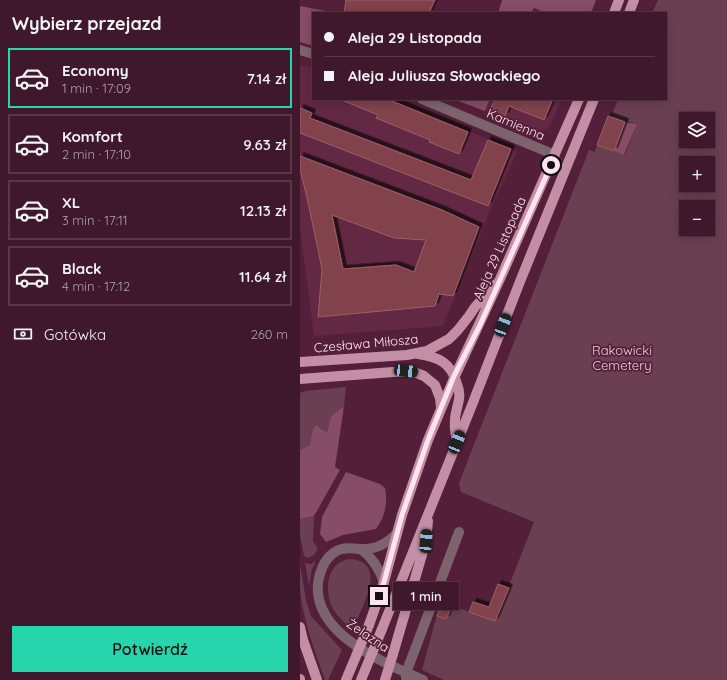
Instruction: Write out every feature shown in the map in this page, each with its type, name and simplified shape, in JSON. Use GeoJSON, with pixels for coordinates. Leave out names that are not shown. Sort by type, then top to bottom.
{"type":"FeatureCollection","features":[{"type":"Feature","properties":{"kind":"main road"},"geometry":{"type":"LineString","coordinates":[[614,12],[619,0]]}},
{"type":"Feature","properties":{"kind":"main road"},"geometry":{"type":"LineString","coordinates":[[629,12],[634,0]]}},
{"type":"Feature","properties":{"kind":"main road","name":"Aleja 29 Listopada"},"geometry":{"type":"LineString","coordinates":[[397,534],[417,469],[441,407],[500,279],[579,100]]}},
{"type":"Feature","properties":{"kind":"main road"},"geometry":{"type":"LineString","coordinates":[[361,680],[457,442],[518,284],[594,100]]}},
{"type":"Feature","properties":{"kind":"main road","name":"Czesława Miłosza"},"geometry":{"type":"LineString","coordinates":[[300,362],[416,354],[434,347],[452,336],[464,323],[474,307],[500,279]]}},
{"type":"Feature","properties":{"kind":"main road"},"geometry":{"type":"LineString","coordinates":[[416,354],[437,358],[448,366],[454,376],[459,392],[455,420],[457,442]]}},
{"type":"Feature","properties":{"kind":"main road"},"geometry":{"type":"LineString","coordinates":[[300,379],[386,372],[414,372],[424,376],[435,385],[441,407]]}},
{"type":"Feature","properties":{"kind":"main road"},"geometry":{"type":"LineString","coordinates":[[385,680],[426,541],[429,509]]}},
{"type":"Feature","properties":{"kind":"main road"},"geometry":{"type":"LineString","coordinates":[[346,680],[384,582],[397,534]]}},
{"type":"Feature","properties":{"kind":"main road"},"geometry":{"type":"LineString","coordinates":[[300,627],[317,680]]}},
{"type":"Feature","properties":{"kind":"street"},"geometry":{"type":"LineString","coordinates":[[300,50],[312,54]]}},
{"type":"Feature","properties":{"kind":"street","name":"Kamienna"},"geometry":{"type":"LineString","coordinates":[[424,100],[555,155]]}},
{"type":"Feature","properties":{"kind":"street"},"geometry":{"type":"LineString","coordinates":[[406,676],[459,532]]}},
{"type":"Feature","properties":{"kind":"street","name":"Żelazna"},"geometry":{"type":"LineString","coordinates":[[397,534],[384,544],[378,546],[361,549],[348,548],[336,551],[324,565],[319,577],[318,597],[324,614],[331,624],[347,639],[406,676],[423,680]]}},
{"type":"Feature","properties":{"kind":"street"},"geometry":{"type":"LineString","coordinates":[[361,549],[374,561],[380,570],[384,582]]}},
{"type":"Feature","properties":{"kind":"shaded area"},"geometry":{"type":"Polygon","coordinates":[[[502,0],[596,0],[591,12],[544,12],[534,8],[532,12],[498,12],[502,0]]]}},
{"type":"Feature","properties":{"kind":"shaded area"},"geometry":{"type":"Polygon","coordinates":[[[300,6],[331,12],[312,12],[312,46],[300,42],[300,6]]]}},
{"type":"Feature","properties":{"kind":"shaded area"},"geometry":{"type":"Polygon","coordinates":[[[300,66],[312,67],[312,100],[393,100],[517,152],[491,208],[443,326],[314,336],[300,228],[300,66]]]}},
{"type":"Feature","properties":{"kind":"shaded area"},"geometry":{"type":"Polygon","coordinates":[[[456,100],[490,100],[485,111],[456,100]]]}},
{"type":"Feature","properties":{"kind":"shaded area"},"geometry":{"type":"Polygon","coordinates":[[[490,100],[562,100],[549,128],[541,131],[534,129],[533,132],[485,111],[490,100]]]}},
{"type":"Feature","properties":{"kind":"shaded area"},"geometry":{"type":"Polygon","coordinates":[[[625,122],[637,124],[624,155],[614,151],[625,122]]]}},
{"type":"Feature","properties":{"kind":"shaded area"},"geometry":{"type":"Polygon","coordinates":[[[344,406],[335,467],[340,470],[314,516],[300,519],[300,450],[310,445],[313,429],[316,425],[327,432],[331,416],[344,406]]]}},
{"type":"Feature","properties":{"kind":"shaded area"},"geometry":{"type":"Polygon","coordinates":[[[346,472],[380,484],[385,488],[386,504],[384,515],[376,529],[343,535],[326,542],[320,534],[322,517],[346,472]]]}},
{"type":"Feature","properties":{"kind":"green space","name":"Rakowicki Cemetery"},"geometry":{"type":"Polygon","coordinates":[[[658,0],[727,0],[727,680],[444,680],[422,670],[437,615],[446,618],[440,607],[442,602],[495,621],[534,522],[461,492],[459,483],[589,150],[595,152],[597,145],[625,155],[637,124],[611,117],[618,100],[667,100],[667,12],[652,12],[658,0]]]}},
{"type":"Feature","properties":{"kind":"green space"},"geometry":{"type":"Polygon","coordinates":[[[346,387],[344,406],[331,416],[327,432],[322,430],[310,445],[300,450],[300,393],[306,391],[346,387]]]}},
{"type":"Feature","properties":{"kind":"green space"},"geometry":{"type":"Polygon","coordinates":[[[314,516],[313,541],[318,549],[314,555],[307,558],[304,556],[300,535],[300,519],[314,516]]]}},
{"type":"Feature","properties":{"kind":"green space"},"geometry":{"type":"Polygon","coordinates":[[[348,559],[361,561],[368,568],[371,576],[370,587],[366,599],[352,630],[333,609],[328,595],[331,573],[341,562],[348,559]]]}},
{"type":"Feature","properties":{"kind":"green space"},"geometry":{"type":"Polygon","coordinates":[[[316,561],[312,569],[309,585],[305,563],[311,564],[316,561]]]}},
{"type":"Feature","properties":{"kind":"green space"},"geometry":{"type":"Polygon","coordinates":[[[300,564],[306,600],[311,616],[342,650],[328,680],[325,680],[304,613],[300,589],[300,564]]]}},
{"type":"Feature","properties":{"kind":"building"},"geometry":{"type":"Polygon","coordinates":[[[346,0],[435,0],[429,12],[344,12],[346,0]]]}},
{"type":"Feature","properties":{"kind":"building"},"geometry":{"type":"Polygon","coordinates":[[[341,100],[389,100],[468,132],[459,154],[429,142],[430,140],[376,118],[378,115],[341,100]]]}},
{"type":"Feature","properties":{"kind":"building"},"geometry":{"type":"Polygon","coordinates":[[[495,100],[553,100],[544,120],[509,106],[505,116],[490,110],[495,100]]]}},
{"type":"Feature","properties":{"kind":"building"},"geometry":{"type":"Polygon","coordinates":[[[300,108],[312,113],[310,118],[471,180],[488,140],[511,149],[488,206],[300,133],[300,108]]]}},
{"type":"Feature","properties":{"kind":"building"},"geometry":{"type":"Polygon","coordinates":[[[608,116],[625,122],[614,151],[597,145],[608,116]]]}},
{"type":"Feature","properties":{"kind":"building"},"geometry":{"type":"Polygon","coordinates":[[[300,156],[442,210],[479,227],[453,296],[439,294],[435,306],[318,317],[322,269],[300,169],[300,156]],[[332,215],[343,269],[396,265],[414,272],[426,240],[394,238],[332,215]]]}},
{"type":"Feature","properties":{"kind":"building"},"geometry":{"type":"Polygon","coordinates":[[[498,584],[509,588],[495,621],[469,612],[473,602],[489,607],[498,584]]]}},
{"type":"Feature","properties":{"kind":"building"},"geometry":{"type":"Polygon","coordinates":[[[452,606],[446,619],[437,616],[440,607],[452,606]]]}},
{"type":"Feature","properties":{"kind":"route"},"geometry":{"type":"LineString","coordinates":[[379,596],[414,477],[441,407],[454,376],[480,325],[551,165]]}}]}
